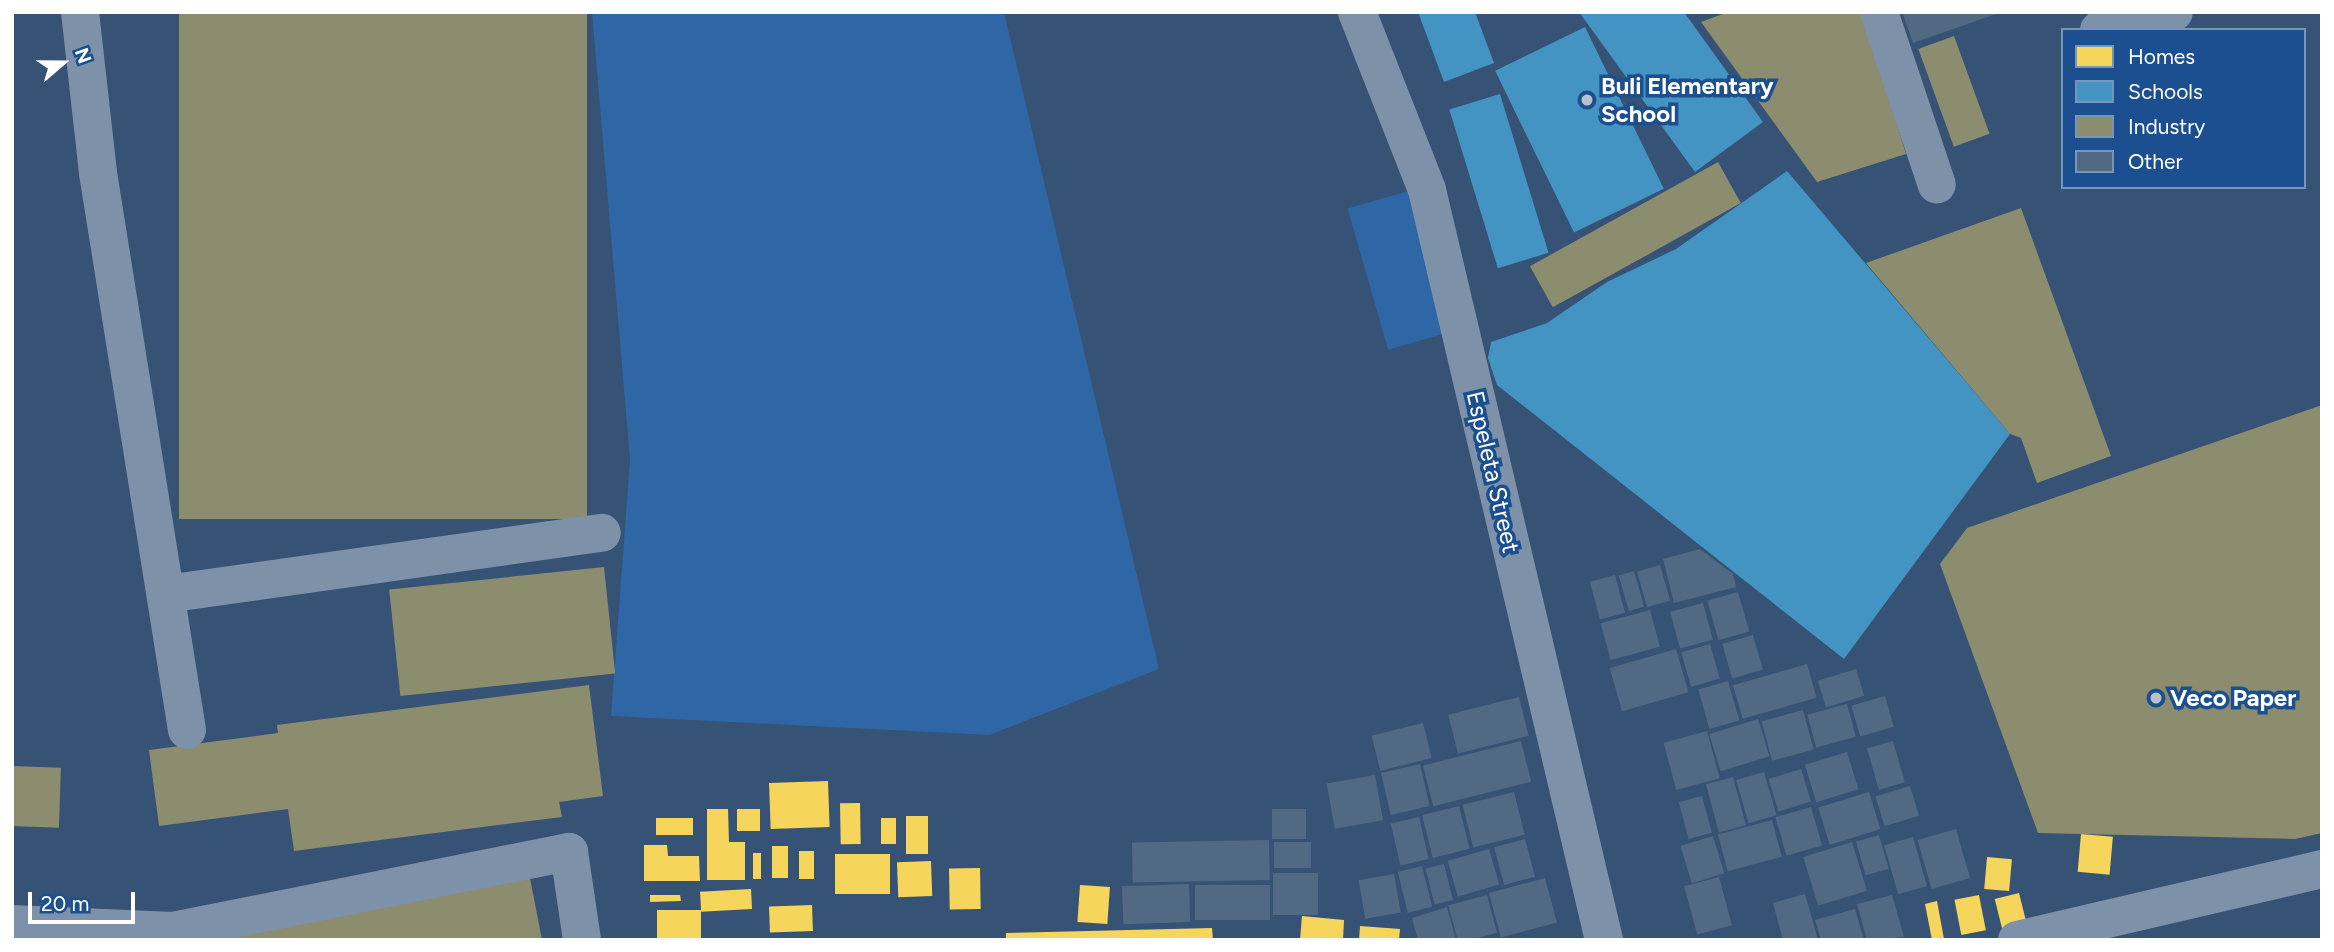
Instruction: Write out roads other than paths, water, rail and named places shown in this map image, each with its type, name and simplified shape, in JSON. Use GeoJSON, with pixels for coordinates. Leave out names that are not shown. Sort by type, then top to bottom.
{"type":"FeatureCollection","features":[{"type":"Feature","properties":{"kind":"street"},"geometry":{"type":"LineString","coordinates":[[80,12],[98,173],[187,730]]}},
{"type":"Feature","properties":{"kind":"street","name":"Espeleta Street"},"geometry":{"type":"LineString","coordinates":[[1357,12],[1427,190],[1604,940]]}},
{"type":"Feature","properties":{"kind":"street"},"geometry":{"type":"LineString","coordinates":[[1879,12],[1937,185]]}},
{"type":"Feature","properties":{"kind":"street"},"geometry":{"type":"LineString","coordinates":[[2107,28],[2174,12]]}},
{"type":"Feature","properties":{"kind":"street"},"geometry":{"type":"LineString","coordinates":[[166,594],[602,533]]}},
{"type":"Feature","properties":{"kind":"street"},"geometry":{"type":"LineString","coordinates":[[12,924],[107,935],[174,935],[569,852],[582,940]]}},
{"type":"Feature","properties":{"kind":"street"},"geometry":{"type":"LineString","coordinates":[[2017,940],[2322,869]]}},
{"type":"Feature","properties":{"kind":"place","name":"Buli Elementary School"},"geometry":{"type":"Point","coordinates":[1587,100]}},
{"type":"Feature","properties":{"kind":"place","name":"Veco Paper"},"geometry":{"type":"Point","coordinates":[2156,698]}}]}
